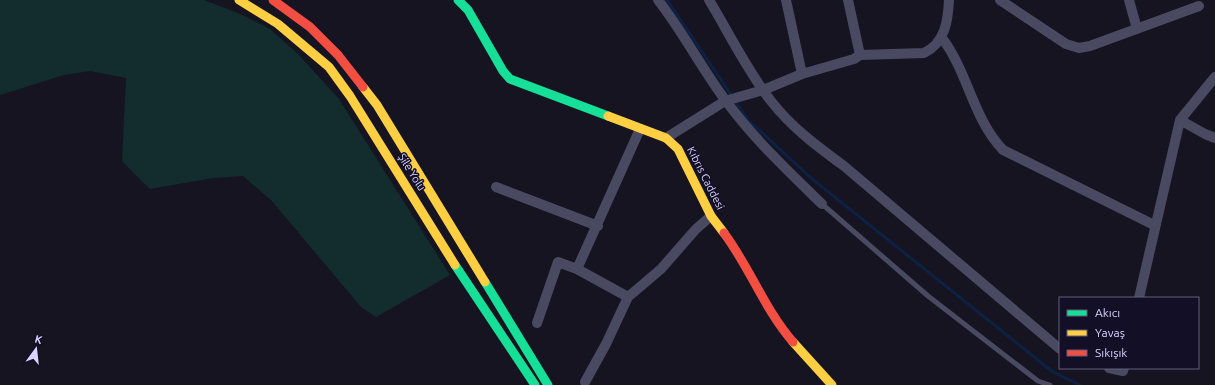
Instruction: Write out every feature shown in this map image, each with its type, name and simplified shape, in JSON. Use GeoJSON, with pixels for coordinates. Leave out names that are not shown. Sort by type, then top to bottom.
{"type":"FeatureCollection","features":[{"type":"Feature","properties":{"kind":"main road","name":"Şile Yolu"},"geometry":{"type":"LineString","coordinates":[[273,0],[310,27],[338,54],[377,105],[548,385]]}},
{"type":"Feature","properties":{"kind":"main road","name":"Kıbrıs Caddesi"},"geometry":{"type":"LineString","coordinates":[[458,0],[468,10],[503,71],[510,79],[666,138],[678,149],[711,216],[738,252],[780,327],[832,385]]}},
{"type":"Feature","properties":{"kind":"main road","name":"Şile Yolu"},"geometry":{"type":"LineString","coordinates":[[241,1],[303,44],[329,67],[350,96],[453,262],[535,385]]}},
{"type":"Feature","properties":{"kind":"street"},"geometry":{"type":"LineString","coordinates":[[658,0],[725,101],[752,134],[780,164],[822,204]]}},
{"type":"Feature","properties":{"kind":"street"},"geometry":{"type":"LineString","coordinates":[[709,0],[764,90],[785,117],[811,142],[850,171],[1059,349]]}},
{"type":"Feature","properties":{"kind":"street"},"geometry":{"type":"LineString","coordinates":[[786,0],[802,74]]}},
{"type":"Feature","properties":{"kind":"street"},"geometry":{"type":"LineString","coordinates":[[848,0],[860,55]]}},
{"type":"Feature","properties":{"kind":"street"},"geometry":{"type":"LineString","coordinates":[[666,138],[725,101],[764,90],[802,74],[854,59],[860,55],[924,53],[933,48],[942,38],[949,14],[949,0]]}},
{"type":"Feature","properties":{"kind":"street"},"geometry":{"type":"LineString","coordinates":[[1000,0],[1066,44],[1075,47],[1090,46],[1199,6]]}},
{"type":"Feature","properties":{"kind":"street"},"geometry":{"type":"LineString","coordinates":[[1128,0],[1137,29]]}},
{"type":"Feature","properties":{"kind":"street"},"geometry":{"type":"LineString","coordinates":[[942,38],[956,58],[989,133],[1003,150],[1154,225]]}},
{"type":"Feature","properties":{"kind":"street"},"geometry":{"type":"LineString","coordinates":[[1139,297],[1154,225],[1180,120],[1215,77]]}},
{"type":"Feature","properties":{"kind":"street"},"geometry":{"type":"LineString","coordinates":[[1180,120],[1215,138]]}},
{"type":"Feature","properties":{"kind":"street"},"geometry":{"type":"LineString","coordinates":[[577,269],[598,226],[640,129]]}},
{"type":"Feature","properties":{"kind":"street"},"geometry":{"type":"LineString","coordinates":[[496,187],[598,226]]}},
{"type":"Feature","properties":{"kind":"street"},"geometry":{"type":"LineString","coordinates":[[585,382],[606,344],[628,297],[661,269],[696,229],[711,216]]}},
{"type":"Feature","properties":{"kind":"street"},"geometry":{"type":"LineString","coordinates":[[537,322],[558,262],[577,269],[628,297]]}},
{"type":"Feature","properties":{"kind":"street"},"geometry":{"type":"LineString","coordinates":[[1114,369],[1123,371],[1124,369]]}},
{"type":"Feature","properties":{"kind":"lane"},"geometry":{"type":"LineString","coordinates":[[822,204],[928,296],[1038,382],[1050,385]]}},
{"type":"Feature","properties":{"kind":"green space"},"geometry":{"type":"Polygon","coordinates":[[[0,0],[204,0],[238,13],[270,29],[298,54],[339,99],[450,275],[376,317],[361,307],[271,200],[243,176],[213,178],[150,189],[122,161],[126,78],[90,71],[64,75],[0,95],[0,0]]]}},
{"type":"Feature","properties":{"kind":"waterway"},"geometry":{"type":"LineString","coordinates":[[667,0],[748,120],[811,178],[1053,372],[1080,385]]}},
{"type":"Feature","properties":{"kind":"traffic: fast"},"geometry":{"type":"LineString","coordinates":[[458,0],[468,10],[503,71],[510,79],[608,116]]}},
{"type":"Feature","properties":{"kind":"traffic: fast"},"geometry":{"type":"LineString","coordinates":[[455,265],[535,385]]}},
{"type":"Feature","properties":{"kind":"traffic: fast"},"geometry":{"type":"LineString","coordinates":[[485,282],[548,385]]}},
{"type":"Feature","properties":{"kind":"traffic: slow"},"geometry":{"type":"LineString","coordinates":[[239,0],[278,24],[329,67],[350,96],[455,265]]}},
{"type":"Feature","properties":{"kind":"traffic: slow"},"geometry":{"type":"LineString","coordinates":[[363,87],[377,105],[485,282]]}},
{"type":"Feature","properties":{"kind":"traffic: slow"},"geometry":{"type":"LineString","coordinates":[[608,116],[666,138],[678,149],[711,216],[724,233]]}},
{"type":"Feature","properties":{"kind":"traffic: slow"},"geometry":{"type":"LineString","coordinates":[[793,342],[832,385]]}},
{"type":"Feature","properties":{"kind":"traffic: jam"},"geometry":{"type":"LineString","coordinates":[[273,0],[310,27],[338,55],[363,87]]}},
{"type":"Feature","properties":{"kind":"traffic: jam"},"geometry":{"type":"LineString","coordinates":[[724,233],[742,260],[774,316],[793,342]]}}]}
